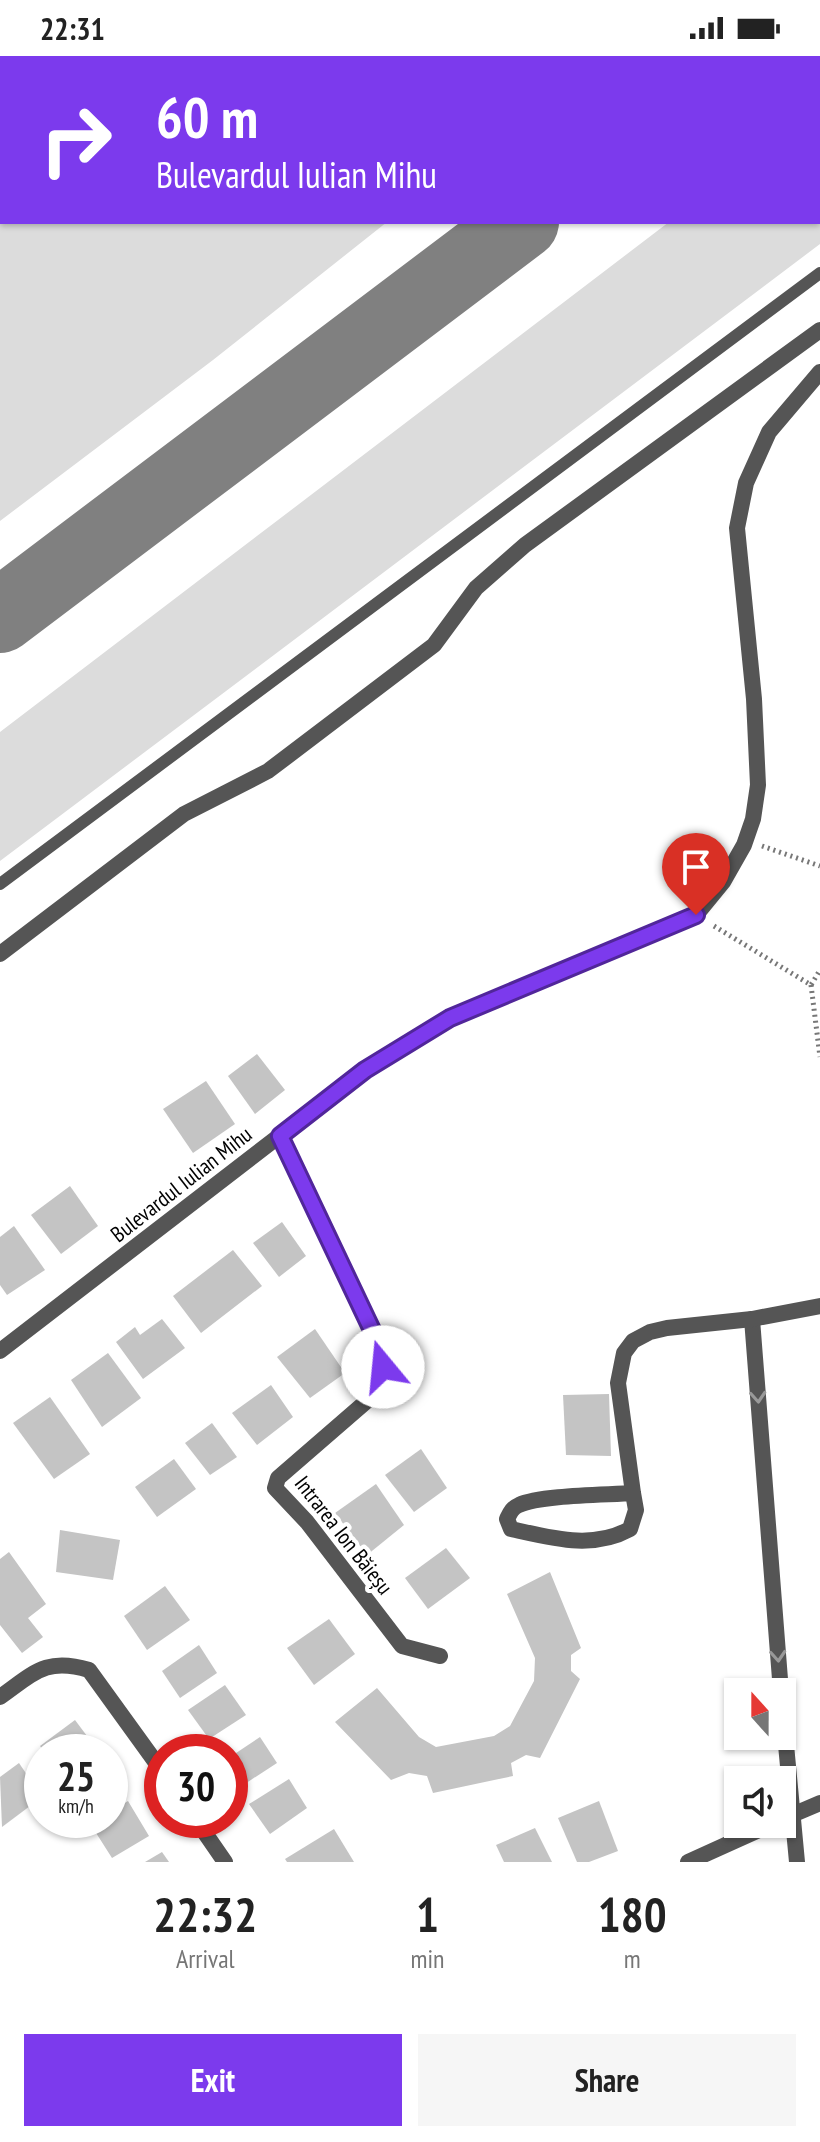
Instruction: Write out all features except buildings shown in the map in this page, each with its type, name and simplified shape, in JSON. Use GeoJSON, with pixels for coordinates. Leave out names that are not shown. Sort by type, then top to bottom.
{"type":"FeatureCollection","features":[{"type":"Feature","properties":{"kind":"street"},"geometry":{"type":"LineString","coordinates":[[0,954],[157,833],[184,814],[268,771],[434,645],[476,588],[525,545],[820,330]]}},
{"type":"Feature","properties":{"kind":"street"},"geometry":{"type":"LineString","coordinates":[[696,915],[723,882],[746,840],[758,785],[754,699],[737,528],[746,483],[769,432],[820,372]]}},
{"type":"Feature","properties":{"kind":"street","name":"Bulevardul Iulian Mihu"},"geometry":{"type":"LineString","coordinates":[[0,1351],[365,1070],[450,1018],[696,915]]}},
{"type":"Feature","properties":{"kind":"street","name":"Intrarea Ion Băieșu"},"geometry":{"type":"LineString","coordinates":[[280,1136],[381,1349],[383,1367],[378,1386],[368,1400],[278,1478],[275,1488],[307,1522],[402,1646],[440,1656]]}},
{"type":"Feature","properties":{"kind":"street"},"geometry":{"type":"LineString","coordinates":[[633,1493],[538,1500],[510,1511],[507,1519],[511,1529],[555,1539],[595,1542],[616,1537],[630,1529],[636,1510],[618,1383],[624,1353],[633,1341],[650,1332],[752,1319],[820,1306]]}},
{"type":"Feature","properties":{"kind":"street"},"geometry":{"type":"LineString","coordinates":[[752,1319],[780,1678]]}},
{"type":"Feature","properties":{"kind":"street"},"geometry":{"type":"LineString","coordinates":[[0,1697],[34,1673],[53,1664],[89,1670],[144,1746]]}},
{"type":"Feature","properties":{"kind":"street"},"geometry":{"type":"LineString","coordinates":[[796,1813],[820,1803]]}},
{"type":"Feature","properties":{"kind":"street"},"geometry":{"type":"LineString","coordinates":[[208,1838],[225,1862]]}},
{"type":"Feature","properties":{"kind":"street"},"geometry":{"type":"LineString","coordinates":[[688,1862],[741,1838]]}},
{"type":"Feature","properties":{"kind":"street"},"geometry":{"type":"LineString","coordinates":[[791,1838],[797,1862]]}},
{"type":"Feature","properties":{"kind":"lane"},"geometry":{"type":"LineString","coordinates":[[0,884],[820,273]]}},
{"type":"Feature","properties":{"kind":"path"},"geometry":{"type":"LineString","coordinates":[[746,840],[820,866]]}},
{"type":"Feature","properties":{"kind":"path"},"geometry":{"type":"LineString","coordinates":[[696,915],[811,985]]}},
{"type":"Feature","properties":{"kind":"path"},"geometry":{"type":"LineString","coordinates":[[820,970],[811,985],[820,1057]]}},
{"type":"Feature","properties":{"kind":"shaded area"},"geometry":{"type":"Polygon","coordinates":[[[0,224],[384,224],[213,360],[0,521],[0,224]]]}},
{"type":"Feature","properties":{"kind":"shaded area"},"geometry":{"type":"Polygon","coordinates":[[[666,224],[820,224],[820,244],[0,861],[0,732],[666,224]]]}},
{"type":"Feature","properties":{"kind":"taxiway"},"geometry":{"type":"LineString","coordinates":[[0,616],[519,224]]}},
{"type":"Feature","properties":{"kind":"route"},"geometry":{"type":"LineString","coordinates":[[383,1367],[381,1349],[280,1136],[365,1070],[450,1018],[696,915]]}}]}
